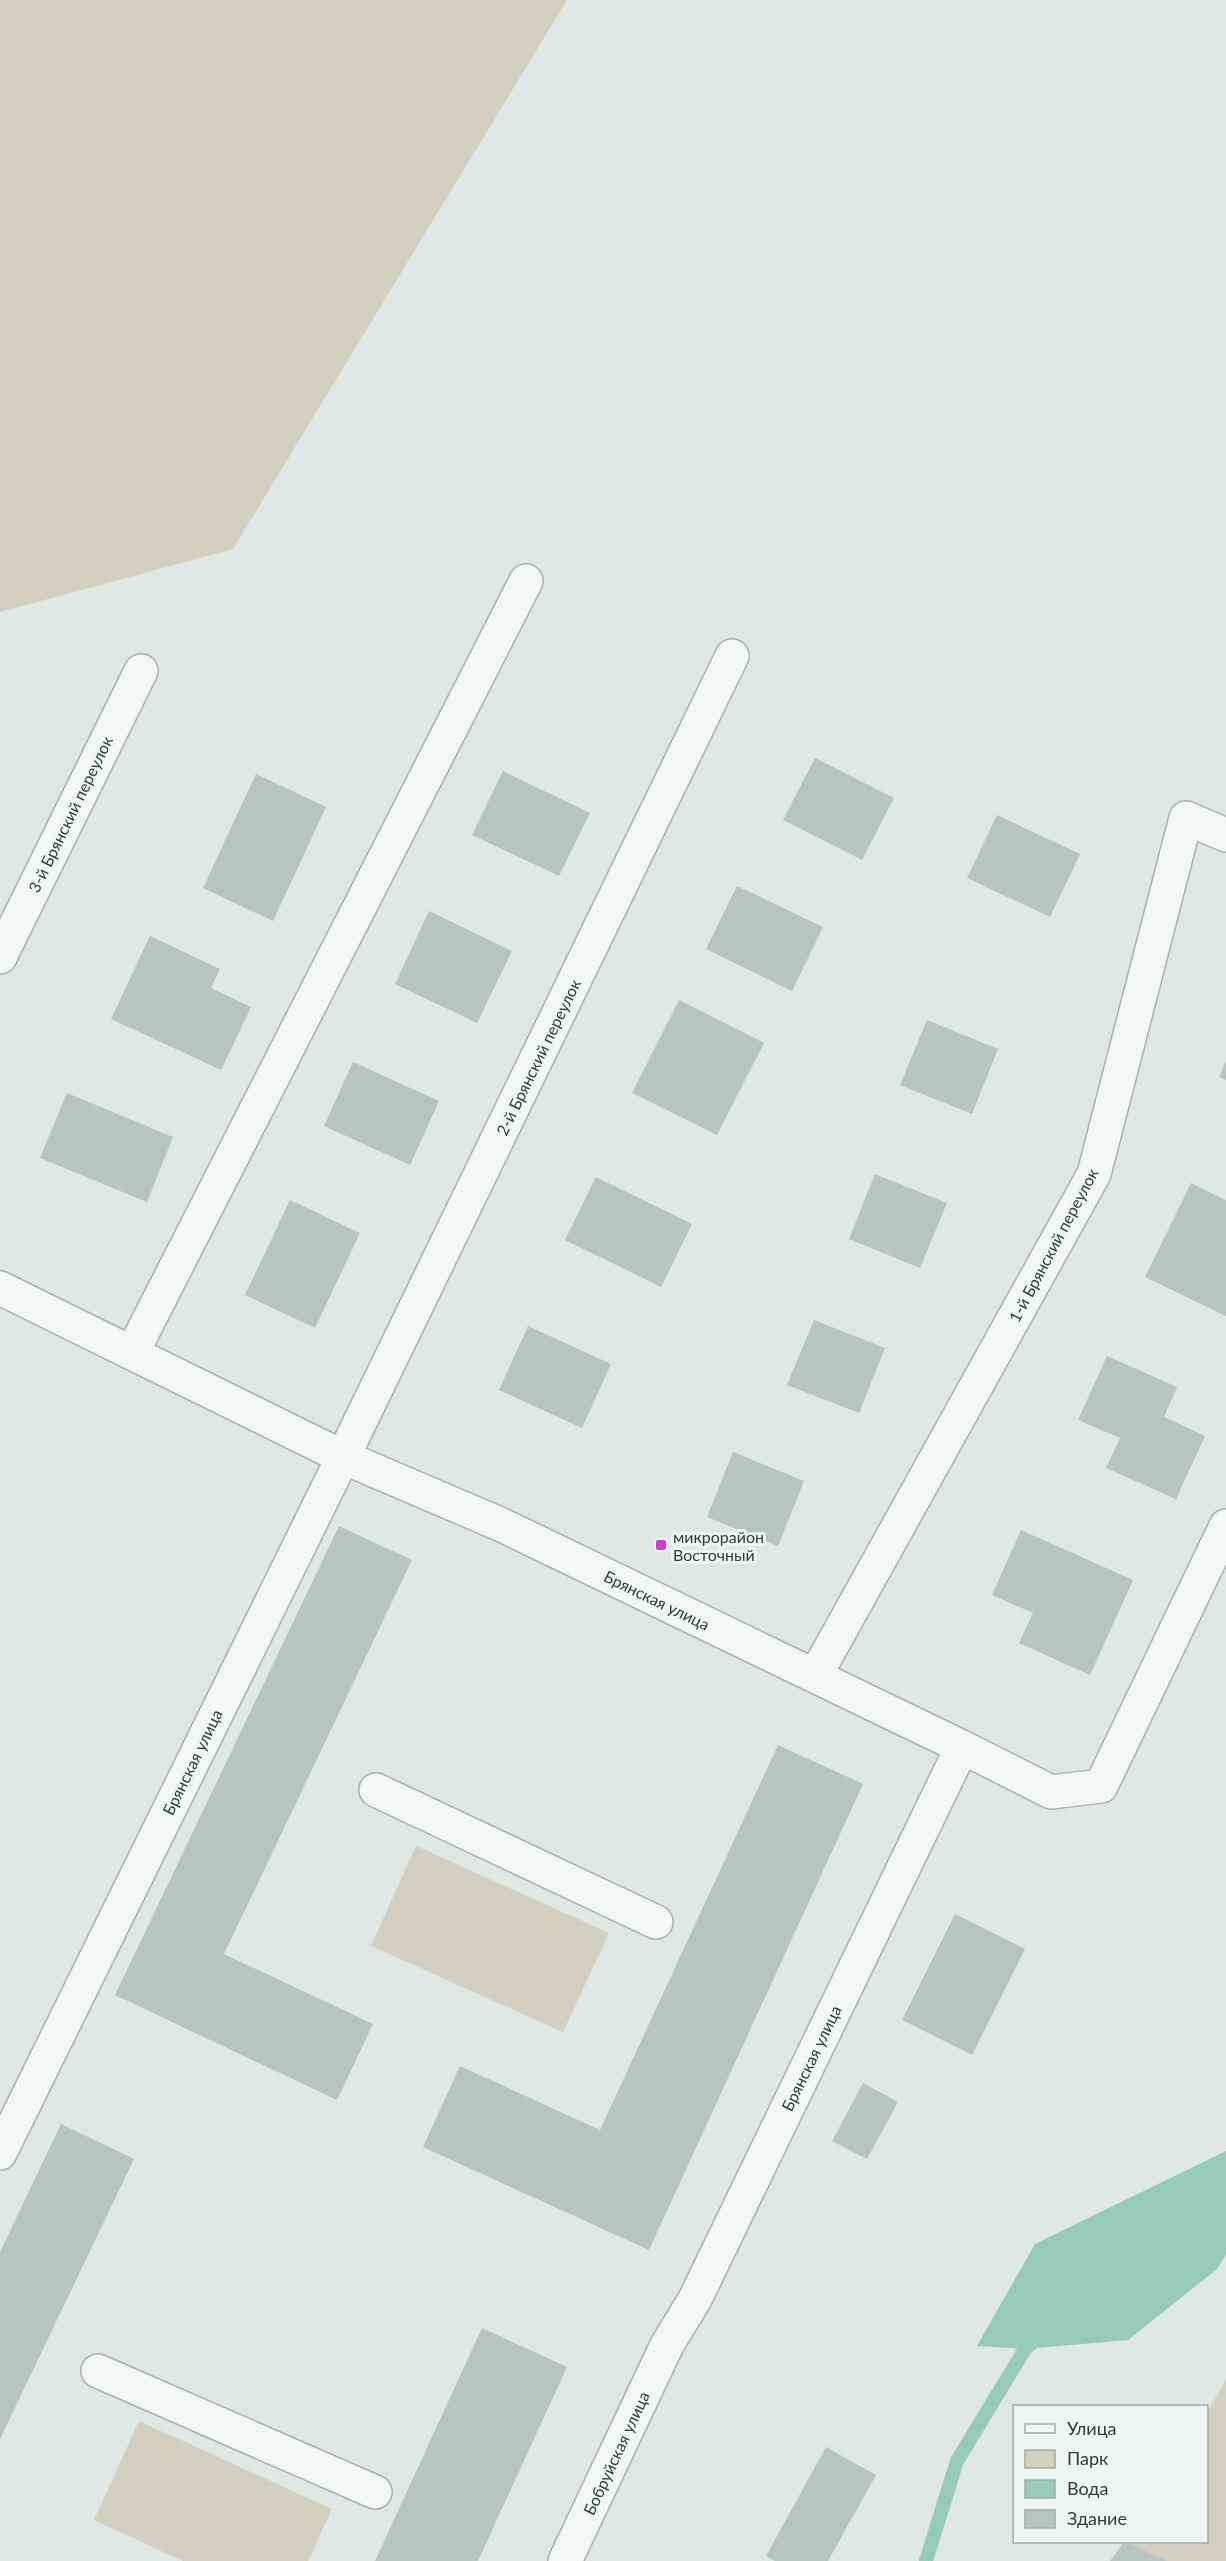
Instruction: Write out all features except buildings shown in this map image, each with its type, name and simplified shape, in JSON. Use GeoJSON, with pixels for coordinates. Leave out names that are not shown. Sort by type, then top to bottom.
{"type":"FeatureCollection","features":[{"type":"Feature","properties":{"kind":"street"},"geometry":{"type":"LineString","coordinates":[[132,1353],[526,581]]}},
{"type":"Feature","properties":{"kind":"street","name":"2-й Брянский переулок"},"geometry":{"type":"LineString","coordinates":[[343,1457],[732,656]]}},
{"type":"Feature","properties":{"kind":"street","name":"3-й Брянский переулок"},"geometry":{"type":"LineString","coordinates":[[0,957],[141,671]]}},
{"type":"Feature","properties":{"kind":"street","name":"1-й Брянский переулок"},"geometry":{"type":"LineString","coordinates":[[815,1676],[1094,1174],[1186,818],[1226,835]]}},
{"type":"Feature","properties":{"kind":"street"},"geometry":{"type":"LineString","coordinates":[[0,1288],[343,1457]]}},
{"type":"Feature","properties":{"kind":"street","name":"Брянская улица"},"geometry":{"type":"LineString","coordinates":[[0,2153],[343,1457],[502,1525],[962,1747],[700,2288],[668,2345]]}},
{"type":"Feature","properties":{"kind":"street"},"geometry":{"type":"LineString","coordinates":[[962,1747],[1051,1792],[1101,1786],[1226,1526]]}},
{"type":"Feature","properties":{"kind":"street"},"geometry":{"type":"LineString","coordinates":[[376,1790],[656,1922]]}},
{"type":"Feature","properties":{"kind":"street","name":"Бобруйская улица"},"geometry":{"type":"LineString","coordinates":[[564,2561],[668,2345]]}},
{"type":"Feature","properties":{"kind":"street"},"geometry":{"type":"LineString","coordinates":[[98,2371],[375,2492]]}},
{"type":"Feature","properties":{"kind":"green space"},"geometry":{"type":"Polygon","coordinates":[[[0,0],[567,0],[233,549],[0,612],[0,0]]]}},
{"type":"Feature","properties":{"kind":"green space"},"geometry":{"type":"Polygon","coordinates":[[[416,1846],[609,1933],[563,2032],[371,1946],[416,1846]]]}},
{"type":"Feature","properties":{"kind":"green space"},"geometry":{"type":"Polygon","coordinates":[[[1226,2380],[1226,2561],[1120,2561],[1131,2543],[1208,2543],[1208,2411],[1226,2380]]]}},
{"type":"Feature","properties":{"kind":"green space"},"geometry":{"type":"Polygon","coordinates":[[[139,2421],[332,2509],[308,2561],[183,2561],[94,2520],[139,2421]]]}},
{"type":"Feature","properties":{"kind":"water"},"geometry":{"type":"Polygon","coordinates":[[[1226,2151],[1226,2255],[1217,2269],[1128,2340],[1025,2349],[977,2346],[1035,2244],[1226,2151]]]}},
{"type":"Feature","properties":{"kind":"waterway"},"geometry":{"type":"LineString","coordinates":[[926,2561],[957,2461],[1025,2349],[1038,2338]]}},
{"type":"Feature","properties":{"kind":"place","name":"микрорайон Восточный"},"geometry":{"type":"Point","coordinates":[661,1545]}}]}
